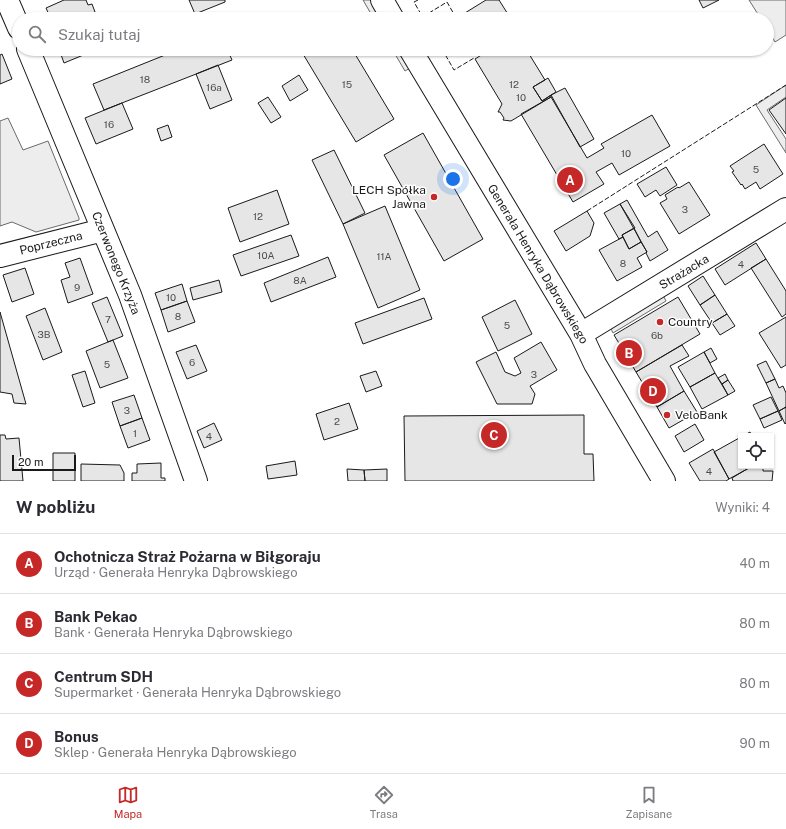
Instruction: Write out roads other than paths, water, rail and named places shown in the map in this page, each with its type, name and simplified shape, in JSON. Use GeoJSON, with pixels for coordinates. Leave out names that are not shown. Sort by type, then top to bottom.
{"type":"FeatureCollection","features":[{"type":"Feature","properties":{"kind":"street"},"geometry":{"type":"LineString","coordinates":[[7,0],[12,12]]}},
{"type":"Feature","properties":{"kind":"street"},"geometry":{"type":"LineString","coordinates":[[382,0],[389,12]]}},
{"type":"Feature","properties":{"kind":"street","name":"Czerwonego Krzyża"},"geometry":{"type":"LineString","coordinates":[[31,56],[130,295],[196,481]]}},
{"type":"Feature","properties":{"kind":"street","name":"Generała Henryka Dąbrowskiego"},"geometry":{"type":"LineString","coordinates":[[414,56],[581,334],[595,364],[664,481]]}},
{"type":"Feature","properties":{"kind":"street","name":"Strażacka"},"geometry":{"type":"LineString","coordinates":[[581,334],[786,209]]}},
{"type":"Feature","properties":{"kind":"street","name":"Poprzeczna"},"geometry":{"type":"LineString","coordinates":[[0,256],[103,230]]}},
{"type":"Feature","properties":{"kind":"place","name":"Ochotnicza Straż Pożarna w Biłgoraju"},"geometry":{"type":"Point","coordinates":[570,180]}},
{"type":"Feature","properties":{"kind":"place","name":"LECH Spółka Jawna"},"geometry":{"type":"Point","coordinates":[434,197]}},
{"type":"Feature","properties":{"kind":"place","name":"Country"},"geometry":{"type":"Point","coordinates":[660,322]}},
{"type":"Feature","properties":{"kind":"place","name":"Bank Pekao"},"geometry":{"type":"Point","coordinates":[629,353]}},
{"type":"Feature","properties":{"kind":"place","name":"Bonus"},"geometry":{"type":"Point","coordinates":[653,391]}},
{"type":"Feature","properties":{"kind":"place","name":"VeloBank"},"geometry":{"type":"Point","coordinates":[667,415]}},
{"type":"Feature","properties":{"kind":"place","name":"Centrum SDH"},"geometry":{"type":"Point","coordinates":[494,435]}}]}
